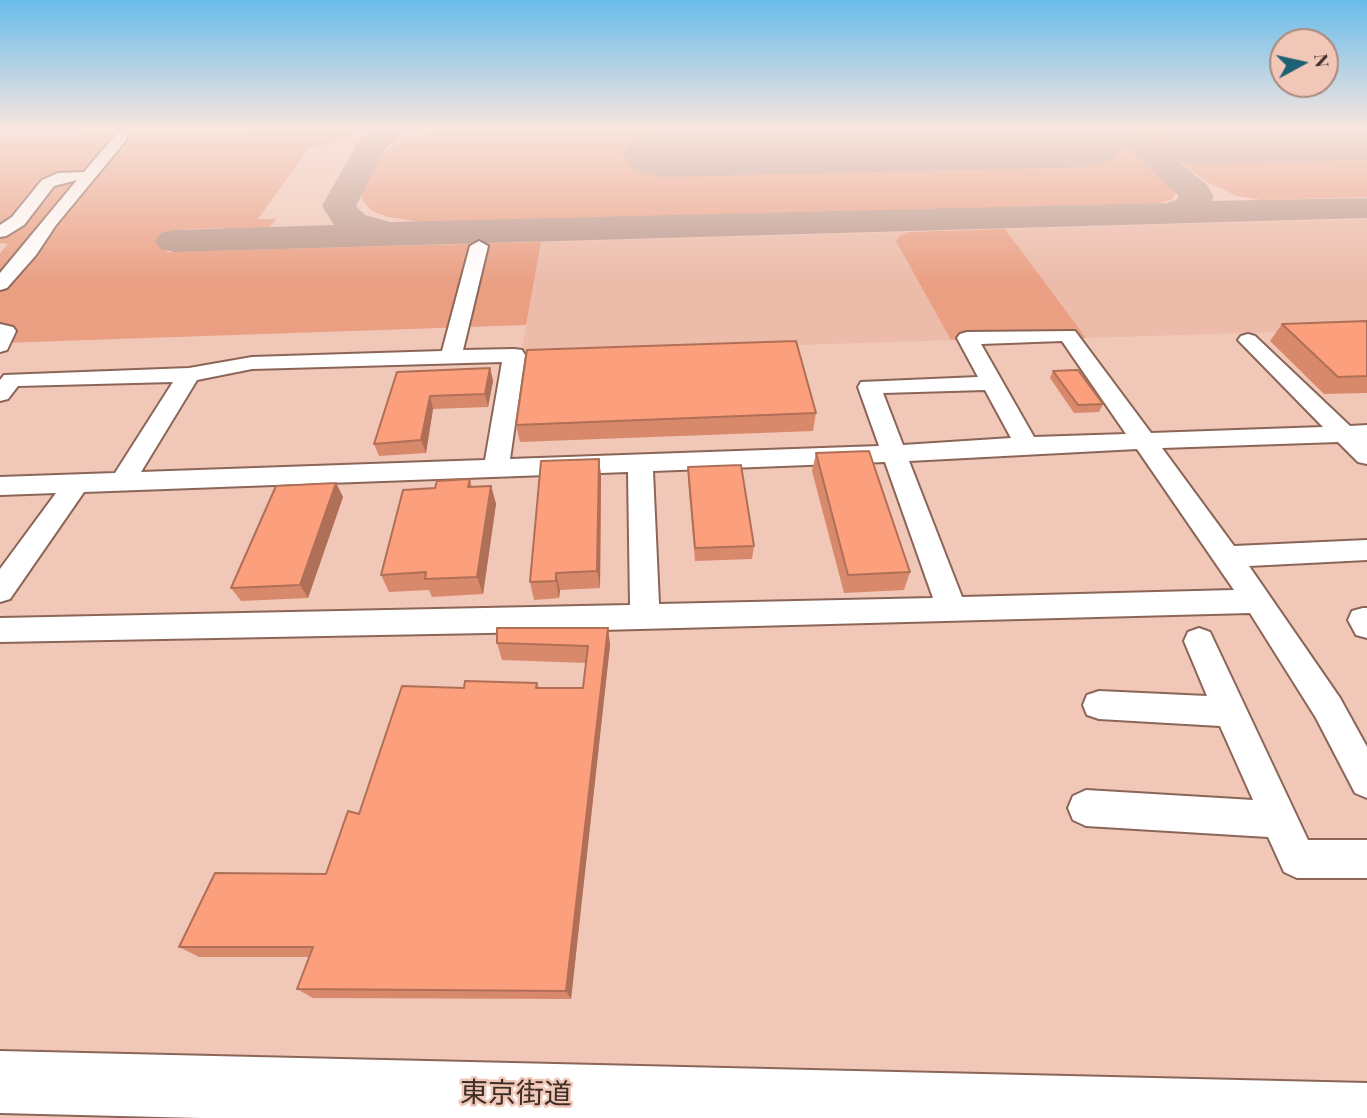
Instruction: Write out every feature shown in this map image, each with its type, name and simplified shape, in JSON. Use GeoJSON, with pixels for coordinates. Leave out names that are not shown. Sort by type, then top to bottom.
{"type":"FeatureCollection","features":[{"type":"Feature","properties":{"kind":"highway","name":"東京街道"},"geometry":{"type":"LineString","coordinates":[[0,1082],[1164,1113],[1367,1115]]}},
{"type":"Feature","properties":{"kind":"street"},"geometry":{"type":"LineString","coordinates":[[0,232],[19,221],[50,182]]}},
{"type":"Feature","properties":{"kind":"street"},"geometry":{"type":"LineString","coordinates":[[0,284],[30,251],[49,222],[84,182]]}},
{"type":"Feature","properties":{"kind":"street"},"geometry":{"type":"LineString","coordinates":[[451,357],[479,246]]}},
{"type":"Feature","properties":{"kind":"street"},"geometry":{"type":"LineString","coordinates":[[0,330],[6,331],[0,346]]}},
{"type":"Feature","properties":{"kind":"street"},"geometry":{"type":"LineString","coordinates":[[1027,445],[967,338],[1068,335],[1228,556],[1328,708],[1367,781]]}},
{"type":"Feature","properties":{"kind":"street"},"geometry":{"type":"LineString","coordinates":[[1248,340],[1355,433],[1367,456]]}},
{"type":"Feature","properties":{"kind":"street"},"geometry":{"type":"LineString","coordinates":[[0,394],[12,380],[189,375],[252,363],[514,355],[496,469]]}},
{"type":"Feature","properties":{"kind":"street"},"geometry":{"type":"LineString","coordinates":[[122,482],[189,375]]}},
{"type":"Feature","properties":{"kind":"street"},"geometry":{"type":"LineString","coordinates":[[952,609],[869,387],[992,383]]}},
{"type":"Feature","properties":{"kind":"street"},"geometry":{"type":"LineString","coordinates":[[0,486],[895,454],[1027,445],[1355,433]]}},
{"type":"Feature","properties":{"kind":"street"},"geometry":{"type":"LineString","coordinates":[[640,463],[645,617]]}},
{"type":"Feature","properties":{"kind":"street"},"geometry":{"type":"LineString","coordinates":[[0,591],[77,483]]}},
{"type":"Feature","properties":{"kind":"street"},"geometry":{"type":"LineString","coordinates":[[1228,556],[1367,550]]}},
{"type":"Feature","properties":{"kind":"street"},"geometry":{"type":"LineString","coordinates":[[0,630],[1258,601]]}},
{"type":"Feature","properties":{"kind":"street"},"geometry":{"type":"LineString","coordinates":[[1367,620],[1363,620],[1367,626]]}},
{"type":"Feature","properties":{"kind":"street"},"geometry":{"type":"LineString","coordinates":[[1199,641],[1297,859],[1367,859]]}},
{"type":"Feature","properties":{"kind":"street"},"geometry":{"type":"LineString","coordinates":[[1100,705],[1231,712]]}},
{"type":"Feature","properties":{"kind":"street"},"geometry":{"type":"LineString","coordinates":[[1086,808],[1279,820]]}},
{"type":"Feature","properties":{"kind":"shaded area"},"geometry":{"type":"Polygon","coordinates":[[[0,182],[284,182],[258,219],[276,219],[267,230],[222,232],[224,228],[184,229],[166,252],[541,242],[526,325],[0,343],[0,253],[8,244],[0,243],[0,182]]]}},
{"type":"Feature","properties":{"kind":"shaded area"},"geometry":{"type":"Polygon","coordinates":[[[366,182],[1167,182],[1176,190],[1171,200],[1155,204],[427,223],[388,217],[372,211],[363,201],[361,191],[366,182]]]}},
{"type":"Feature","properties":{"kind":"shaded area"},"geometry":{"type":"Polygon","coordinates":[[[1206,182],[1367,182],[1367,197],[1261,200],[1237,196],[1206,182]]]}},
{"type":"Feature","properties":{"kind":"shaded area"},"geometry":{"type":"Polygon","coordinates":[[[1367,219],[1367,329],[1086,338],[1005,229],[1367,219]]]}},
{"type":"Feature","properties":{"kind":"shaded area"},"geometry":{"type":"Polygon","coordinates":[[[1005,229],[1086,338],[951,340],[896,241],[908,232],[1005,229]]]}},
{"type":"Feature","properties":{"kind":"shaded area"},"geometry":{"type":"Polygon","coordinates":[[[908,232],[897,241],[951,340],[521,354],[541,242],[908,232]]]}},
{"type":"Feature","properties":{"kind":"building"},"geometry":{"type":"Polygon","coordinates":[[[1367,321],[1367,376],[1338,377],[1282,324],[1367,321]]]}},
{"type":"Feature","properties":{"kind":"building"},"geometry":{"type":"Polygon","coordinates":[[[796,341],[816,413],[516,425],[527,350],[796,341]]]}},
{"type":"Feature","properties":{"kind":"building"},"geometry":{"type":"Polygon","coordinates":[[[490,368],[485,394],[430,396],[421,440],[374,444],[397,372],[490,368]]]}},
{"type":"Feature","properties":{"kind":"building"},"geometry":{"type":"Polygon","coordinates":[[[1078,370],[1103,404],[1078,405],[1053,371],[1078,370]]]}},
{"type":"Feature","properties":{"kind":"building"},"geometry":{"type":"Polygon","coordinates":[[[869,451],[910,572],[848,575],[816,453],[869,451]]]}},
{"type":"Feature","properties":{"kind":"building"},"geometry":{"type":"Polygon","coordinates":[[[599,459],[597,571],[556,573],[556,581],[530,582],[541,461],[599,459]]]}},
{"type":"Feature","properties":{"kind":"building"},"geometry":{"type":"Polygon","coordinates":[[[741,465],[754,546],[695,548],[688,467],[741,465]]]}},
{"type":"Feature","properties":{"kind":"building"},"geometry":{"type":"Polygon","coordinates":[[[470,479],[468,487],[491,486],[477,577],[425,579],[426,572],[381,575],[403,490],[435,488],[437,481],[470,479]]]}},
{"type":"Feature","properties":{"kind":"building"},"geometry":{"type":"Polygon","coordinates":[[[336,483],[300,585],[231,588],[276,486],[336,483]]]}},
{"type":"Feature","properties":{"kind":"building"},"geometry":{"type":"Polygon","coordinates":[[[497,628],[608,628],[566,991],[297,989],[313,947],[179,947],[215,873],[326,874],[348,811],[359,814],[402,686],[464,688],[465,681],[537,683],[536,688],[583,688],[588,646],[497,643],[497,628]]]}},
{"type":"Feature","properties":{"kind":"taxiway"},"geometry":{"type":"LineString","coordinates":[[352,182],[339,206],[343,215],[352,223],[389,233],[1171,213]]}},
{"type":"Feature","properties":{"kind":"taxiway"},"geometry":{"type":"LineString","coordinates":[[1171,213],[1188,207],[1197,197],[1184,182]]}},
{"type":"Feature","properties":{"kind":"taxiway"},"geometry":{"type":"LineString","coordinates":[[1171,213],[1367,208]]}},
{"type":"Feature","properties":{"kind":"taxiway"},"geometry":{"type":"LineString","coordinates":[[174,241],[389,235]]}}]}
